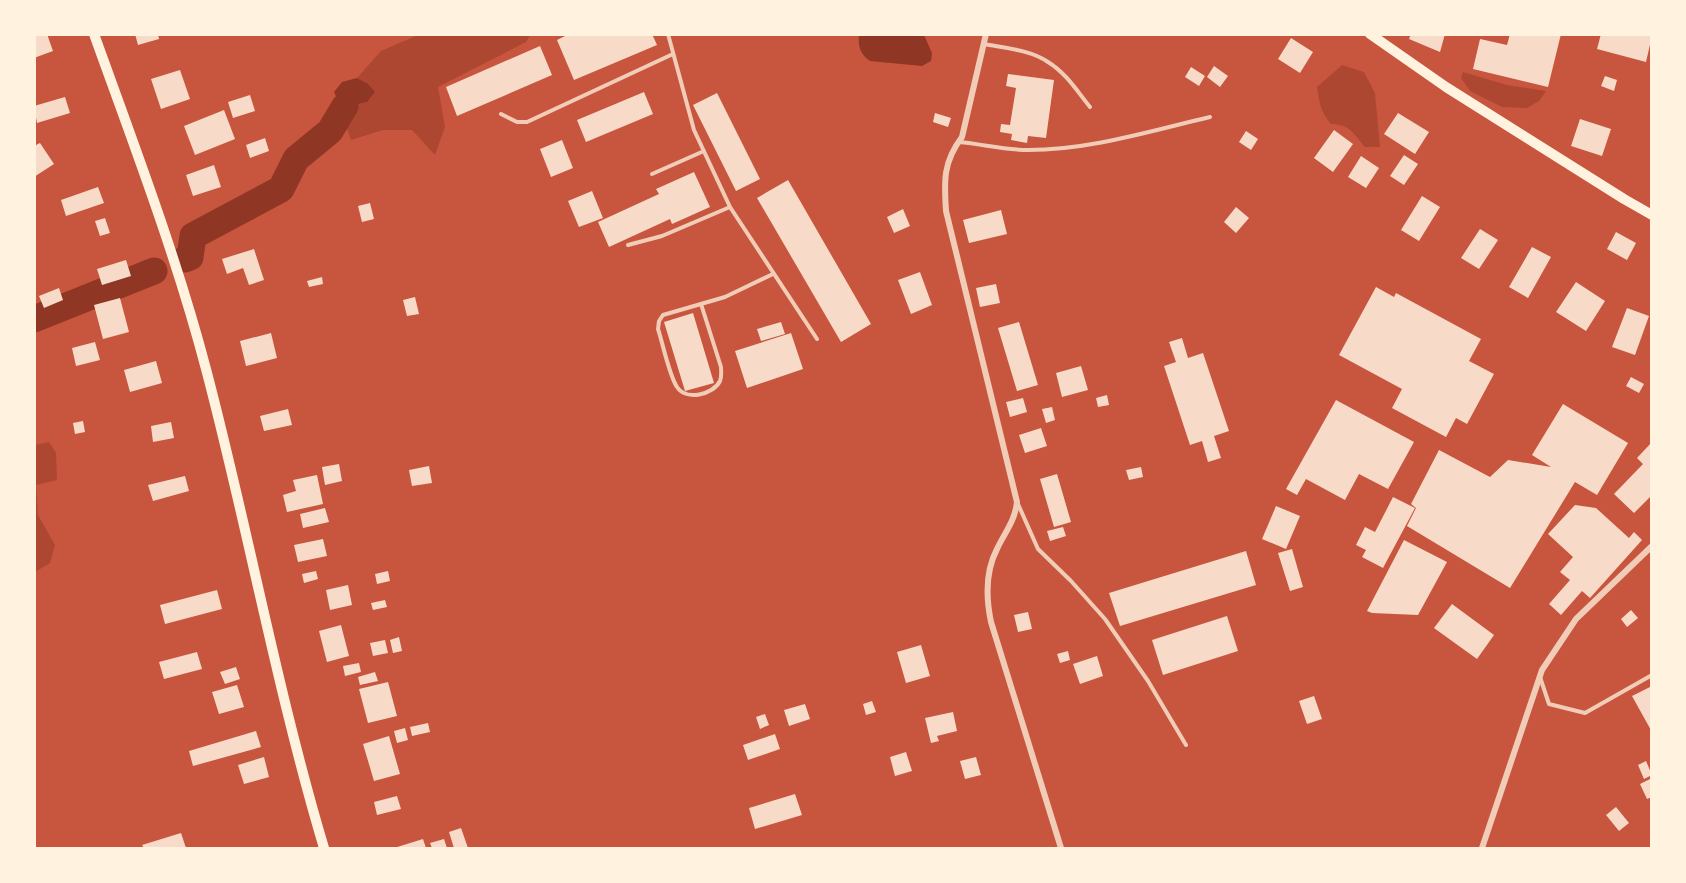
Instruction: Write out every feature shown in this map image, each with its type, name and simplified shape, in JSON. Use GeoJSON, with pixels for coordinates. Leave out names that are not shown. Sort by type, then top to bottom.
{"type":"FeatureCollection","features":[{"type":"Feature","properties":{"kind":"main road"},"geometry":{"type":"LineString","coordinates":[[94,34],[155,204],[203,357],[301,766],[324,849]]}},
{"type":"Feature","properties":{"kind":"main road"},"geometry":{"type":"LineString","coordinates":[[1370,34],[1446,87],[1652,215]]}},
{"type":"Feature","properties":{"kind":"street"},"geometry":{"type":"LineString","coordinates":[[986,34],[962,137],[947,163],[944,190],[946,211],[1017,502],[1013,521],[995,552],[989,573],[986,596],[990,622],[1061,849]]}},
{"type":"Feature","properties":{"kind":"street"},"geometry":{"type":"LineString","coordinates":[[1482,849],[1542,670],[1576,619],[1652,546]]}},
{"type":"Feature","properties":{"kind":"lane"},"geometry":{"type":"LineString","coordinates":[[668,34],[687,112],[730,207],[817,339]]}},
{"type":"Feature","properties":{"kind":"lane"},"geometry":{"type":"LineString","coordinates":[[984,44],[1047,60],[1060,70],[1090,107]]}},
{"type":"Feature","properties":{"kind":"lane"},"geometry":{"type":"LineString","coordinates":[[501,114],[517,122],[527,123],[673,54]]}},
{"type":"Feature","properties":{"kind":"lane"},"geometry":{"type":"LineString","coordinates":[[958,141],[1017,149],[1052,148],[1113,140],[1210,117]]}},
{"type":"Feature","properties":{"kind":"lane"},"geometry":{"type":"LineString","coordinates":[[652,174],[704,151]]}},
{"type":"Feature","properties":{"kind":"lane"},"geometry":{"type":"LineString","coordinates":[[628,244],[662,236],[730,207]]}},
{"type":"Feature","properties":{"kind":"lane"},"geometry":{"type":"LineString","coordinates":[[701,304],[721,367],[722,378],[717,387],[692,395],[682,393],[675,386],[658,329],[663,315],[725,297],[773,274]]}},
{"type":"Feature","properties":{"kind":"lane"},"geometry":{"type":"LineString","coordinates":[[1017,502],[1038,549],[1105,619],[1148,681],[1186,745]]}},
{"type":"Feature","properties":{"kind":"lane"},"geometry":{"type":"LineString","coordinates":[[1540,676],[1549,704],[1585,713],[1652,675]]}},
{"type":"Feature","properties":{"kind":"shaded area"},"geometry":{"type":"Polygon","coordinates":[[[418,35],[530,35],[526,42],[438,87],[445,127],[435,155],[412,130],[383,130],[351,140],[346,126],[353,106],[367,102],[367,83],[357,78],[381,51],[418,35]]]}},
{"type":"Feature","properties":{"kind":"shaded area"},"geometry":{"type":"Polygon","coordinates":[[[859,35],[924,35],[932,53],[931,61],[922,66],[870,61],[860,50],[859,35]]]}},
{"type":"Feature","properties":{"kind":"shaded area"},"geometry":{"type":"Polygon","coordinates":[[[1342,65],[1364,72],[1375,93],[1380,147],[1365,147],[1347,128],[1331,124],[1323,111],[1317,87],[1342,65]]]}},
{"type":"Feature","properties":{"kind":"shaded area"},"geometry":{"type":"Polygon","coordinates":[[[1463,72],[1507,85],[1546,91],[1539,101],[1527,108],[1502,107],[1470,91],[1461,78],[1463,72]]]}},
{"type":"Feature","properties":{"kind":"shaded area"},"geometry":{"type":"Polygon","coordinates":[[[357,78],[367,83],[375,92],[367,102],[352,106],[344,105],[334,92],[342,82],[357,78]]]}},
{"type":"Feature","properties":{"kind":"shaded area"},"geometry":{"type":"Polygon","coordinates":[[[49,442],[56,453],[57,480],[36,485],[38,515],[55,545],[50,563],[35,572],[35,445],[49,442]]]}},
{"type":"Feature","properties":{"kind":"building"},"geometry":{"type":"Polygon","coordinates":[[[34,34],[47,34],[53,51],[34,58],[34,34]]]}},
{"type":"Feature","properties":{"kind":"building"},"geometry":{"type":"Polygon","coordinates":[[[135,34],[158,34],[159,39],[138,45],[135,34]]]}},
{"type":"Feature","properties":{"kind":"building"},"geometry":{"type":"Polygon","coordinates":[[[569,34],[652,34],[657,45],[574,80],[557,40],[569,34]]]}},
{"type":"Feature","properties":{"kind":"building"},"geometry":{"type":"Polygon","coordinates":[[[1411,34],[1445,34],[1440,52],[1409,39],[1411,34]]]}},
{"type":"Feature","properties":{"kind":"building"},"geometry":{"type":"Polygon","coordinates":[[[1510,34],[1561,34],[1548,87],[1473,69],[1480,39],[1507,45],[1510,34]]]}},
{"type":"Feature","properties":{"kind":"building"},"geometry":{"type":"Polygon","coordinates":[[[1601,34],[1652,36],[1646,62],[1597,49],[1601,34]]]}},
{"type":"Feature","properties":{"kind":"building"},"geometry":{"type":"Polygon","coordinates":[[[1291,38],[1313,52],[1300,73],[1278,59],[1291,38]]]}},
{"type":"Feature","properties":{"kind":"building"},"geometry":{"type":"Polygon","coordinates":[[[540,46],[552,75],[457,116],[446,87],[540,46]]]}},
{"type":"Feature","properties":{"kind":"building"},"geometry":{"type":"Polygon","coordinates":[[[1214,66],[1228,76],[1220,87],[1207,77],[1214,66]]]}},
{"type":"Feature","properties":{"kind":"building"},"geometry":{"type":"Polygon","coordinates":[[[1191,67],[1205,76],[1199,86],[1185,77],[1191,67]]]}},
{"type":"Feature","properties":{"kind":"building"},"geometry":{"type":"Polygon","coordinates":[[[180,70],[190,99],[161,109],[151,79],[180,70]]]}},
{"type":"Feature","properties":{"kind":"building"},"geometry":{"type":"Polygon","coordinates":[[[1008,74],[1054,80],[1046,138],[1028,136],[1027,143],[1011,140],[1012,134],[1000,132],[1001,124],[1010,125],[1016,88],[1006,86],[1008,74]]]}},
{"type":"Feature","properties":{"kind":"building"},"geometry":{"type":"Polygon","coordinates":[[[1605,76],[1617,80],[1614,91],[1601,86],[1605,76]]]}},
{"type":"Feature","properties":{"kind":"building"},"geometry":{"type":"Polygon","coordinates":[[[644,92],[653,114],[586,142],[577,120],[644,92]]]}},
{"type":"Feature","properties":{"kind":"building"},"geometry":{"type":"Polygon","coordinates":[[[717,93],[760,179],[736,191],[693,105],[717,93]]]}},
{"type":"Feature","properties":{"kind":"building"},"geometry":{"type":"Polygon","coordinates":[[[250,95],[255,111],[233,118],[228,102],[250,95]]]}},
{"type":"Feature","properties":{"kind":"building"},"geometry":{"type":"Polygon","coordinates":[[[65,97],[70,113],[37,123],[34,106],[65,97]]]}},
{"type":"Feature","properties":{"kind":"building"},"geometry":{"type":"Polygon","coordinates":[[[224,110],[235,139],[195,155],[184,126],[224,110]]]}},
{"type":"Feature","properties":{"kind":"building"},"geometry":{"type":"Polygon","coordinates":[[[935,113],[951,118],[948,127],[933,122],[935,113]]]}},
{"type":"Feature","properties":{"kind":"building"},"geometry":{"type":"Polygon","coordinates":[[[1398,113],[1429,132],[1415,154],[1384,134],[1398,113]]]}},
{"type":"Feature","properties":{"kind":"building"},"geometry":{"type":"Polygon","coordinates":[[[1580,119],[1611,129],[1602,156],[1571,146],[1580,119]]]}},
{"type":"Feature","properties":{"kind":"building"},"geometry":{"type":"Polygon","coordinates":[[[1334,130],[1353,144],[1333,172],[1314,158],[1334,130]]]}},
{"type":"Feature","properties":{"kind":"building"},"geometry":{"type":"Polygon","coordinates":[[[1246,131],[1258,139],[1251,150],[1239,142],[1246,131]]]}},
{"type":"Feature","properties":{"kind":"building"},"geometry":{"type":"Polygon","coordinates":[[[265,138],[269,151],[250,158],[246,145],[265,138]]]}},
{"type":"Feature","properties":{"kind":"building"},"geometry":{"type":"Polygon","coordinates":[[[562,140],[573,168],[551,177],[540,149],[562,140]]]}},
{"type":"Feature","properties":{"kind":"building"},"geometry":{"type":"Polygon","coordinates":[[[40,143],[54,164],[34,177],[34,146],[40,143]]]}},
{"type":"Feature","properties":{"kind":"building"},"geometry":{"type":"Polygon","coordinates":[[[1404,155],[1418,164],[1404,185],[1390,176],[1404,155]]]}},
{"type":"Feature","properties":{"kind":"building"},"geometry":{"type":"Polygon","coordinates":[[[1361,156],[1379,168],[1366,188],[1348,177],[1361,156]]]}},
{"type":"Feature","properties":{"kind":"building"},"geometry":{"type":"Polygon","coordinates":[[[214,165],[221,187],[193,196],[186,175],[214,165]]]}},
{"type":"Feature","properties":{"kind":"building"},"geometry":{"type":"Polygon","coordinates":[[[694,172],[710,207],[672,224],[670,219],[609,247],[598,222],[659,194],[656,189],[694,172]]]}},
{"type":"Feature","properties":{"kind":"building"},"geometry":{"type":"Polygon","coordinates":[[[788,180],[871,324],[841,342],[757,198],[788,180]]]}},
{"type":"Feature","properties":{"kind":"building"},"geometry":{"type":"Polygon","coordinates":[[[98,187],[104,203],[66,216],[61,200],[98,187]]]}},
{"type":"Feature","properties":{"kind":"building"},"geometry":{"type":"Polygon","coordinates":[[[592,191],[603,218],[579,227],[568,201],[592,191]]]}},
{"type":"Feature","properties":{"kind":"building"},"geometry":{"type":"Polygon","coordinates":[[[1422,196],[1440,207],[1419,241],[1401,230],[1422,196]]]}},
{"type":"Feature","properties":{"kind":"building"},"geometry":{"type":"Polygon","coordinates":[[[370,203],[374,219],[362,222],[358,206],[370,203]]]}},
{"type":"Feature","properties":{"kind":"building"},"geometry":{"type":"Polygon","coordinates":[[[1236,207],[1249,218],[1236,233],[1224,222],[1236,207]]]}},
{"type":"Feature","properties":{"kind":"building"},"geometry":{"type":"Polygon","coordinates":[[[903,209],[910,226],[894,233],[887,217],[903,209]]]}},
{"type":"Feature","properties":{"kind":"building"},"geometry":{"type":"Polygon","coordinates":[[[1001,210],[1007,234],[969,243],[963,220],[1001,210]]]}},
{"type":"Feature","properties":{"kind":"building"},"geometry":{"type":"Polygon","coordinates":[[[105,218],[110,233],[100,236],[95,221],[105,218]]]}},
{"type":"Feature","properties":{"kind":"building"},"geometry":{"type":"Polygon","coordinates":[[[1480,229],[1498,240],[1479,269],[1461,258],[1480,229]]]}},
{"type":"Feature","properties":{"kind":"building"},"geometry":{"type":"Polygon","coordinates":[[[1616,232],[1636,243],[1627,260],[1607,249],[1616,232]]]}},
{"type":"Feature","properties":{"kind":"building"},"geometry":{"type":"Polygon","coordinates":[[[1532,247],[1551,257],[1528,298],[1509,287],[1532,247]]]}},
{"type":"Feature","properties":{"kind":"building"},"geometry":{"type":"Polygon","coordinates":[[[254,249],[264,280],[249,285],[243,268],[227,274],[222,259],[254,249]]]}},
{"type":"Feature","properties":{"kind":"building"},"geometry":{"type":"Polygon","coordinates":[[[126,260],[131,276],[102,285],[97,269],[126,260]]]}},
{"type":"Feature","properties":{"kind":"building"},"geometry":{"type":"Polygon","coordinates":[[[920,272],[932,305],[911,314],[898,280],[920,272]]]}},
{"type":"Feature","properties":{"kind":"building"},"geometry":{"type":"Polygon","coordinates":[[[322,277],[323,284],[309,287],[307,281],[322,277]]]}},
{"type":"Feature","properties":{"kind":"building"},"geometry":{"type":"Polygon","coordinates":[[[1576,282],[1605,301],[1586,331],[1556,312],[1576,282]]]}},
{"type":"Feature","properties":{"kind":"building"},"geometry":{"type":"Polygon","coordinates":[[[996,284],[1000,303],[980,307],[976,288],[996,284]]]}},
{"type":"Feature","properties":{"kind":"building"},"geometry":{"type":"Polygon","coordinates":[[[1376,287],[1394,297],[1396,293],[1481,339],[1469,361],[1494,374],[1467,424],[1456,418],[1446,437],[1392,408],[1402,389],[1339,355],[1376,287]]]}},
{"type":"Feature","properties":{"kind":"building"},"geometry":{"type":"Polygon","coordinates":[[[59,288],[63,300],[44,308],[39,296],[59,288]]]}},
{"type":"Feature","properties":{"kind":"building"},"geometry":{"type":"Polygon","coordinates":[[[415,297],[419,314],[407,316],[403,300],[415,297]]]}},
{"type":"Feature","properties":{"kind":"building"},"geometry":{"type":"Polygon","coordinates":[[[120,298],[129,332],[103,339],[94,305],[120,298]]]}},
{"type":"Feature","properties":{"kind":"building"},"geometry":{"type":"Polygon","coordinates":[[[1627,308],[1649,316],[1635,355],[1612,347],[1627,308]]]}},
{"type":"Feature","properties":{"kind":"building"},"geometry":{"type":"Polygon","coordinates":[[[693,313],[714,383],[685,391],[664,322],[693,313]]]}},
{"type":"Feature","properties":{"kind":"building"},"geometry":{"type":"Polygon","coordinates":[[[781,322],[785,334],[761,341],[757,329],[781,322]]]}},
{"type":"Feature","properties":{"kind":"building"},"geometry":{"type":"Polygon","coordinates":[[[1019,322],[1038,385],[1017,391],[998,328],[1019,322]]]}},
{"type":"Feature","properties":{"kind":"building"},"geometry":{"type":"Polygon","coordinates":[[[271,333],[277,358],[246,366],[240,341],[271,333]]]}},
{"type":"Feature","properties":{"kind":"building"},"geometry":{"type":"Polygon","coordinates":[[[791,333],[803,369],[747,388],[735,351],[791,333]]]}},
{"type":"Feature","properties":{"kind":"building"},"geometry":{"type":"Polygon","coordinates":[[[1182,338],[1188,358],[1203,353],[1229,431],[1214,436],[1221,458],[1208,462],[1202,441],[1190,445],[1164,366],[1176,362],[1169,342],[1182,338]]]}},
{"type":"Feature","properties":{"kind":"building"},"geometry":{"type":"Polygon","coordinates":[[[95,342],[100,360],[76,366],[72,348],[95,342]]]}},
{"type":"Feature","properties":{"kind":"building"},"geometry":{"type":"Polygon","coordinates":[[[156,361],[162,383],[130,392],[124,370],[156,361]]]}},
{"type":"Feature","properties":{"kind":"building"},"geometry":{"type":"Polygon","coordinates":[[[1081,366],[1088,390],[1062,397],[1056,373],[1081,366]]]}},
{"type":"Feature","properties":{"kind":"building"},"geometry":{"type":"Polygon","coordinates":[[[1631,377],[1644,384],[1639,393],[1626,386],[1631,377]]]}},
{"type":"Feature","properties":{"kind":"building"},"geometry":{"type":"Polygon","coordinates":[[[1107,395],[1109,405],[1098,407],[1096,398],[1107,395]]]}},
{"type":"Feature","properties":{"kind":"building"},"geometry":{"type":"Polygon","coordinates":[[[1023,398],[1027,412],[1010,417],[1006,402],[1023,398]]]}},
{"type":"Feature","properties":{"kind":"building"},"geometry":{"type":"Polygon","coordinates":[[[1336,400],[1414,442],[1388,489],[1359,474],[1345,500],[1306,479],[1297,495],[1286,489],[1336,400]]]}},
{"type":"Feature","properties":{"kind":"building"},"geometry":{"type":"Polygon","coordinates":[[[1563,404],[1628,443],[1597,495],[1575,482],[1510,588],[1407,526],[1416,508],[1411,504],[1439,450],[1490,477],[1508,460],[1551,467],[1532,455],[1563,404]]]}},
{"type":"Feature","properties":{"kind":"building"},"geometry":{"type":"Polygon","coordinates":[[[1052,407],[1055,420],[1046,423],[1042,409],[1052,407]]]}},
{"type":"Feature","properties":{"kind":"building"},"geometry":{"type":"Polygon","coordinates":[[[288,409],[292,425],[264,431],[260,416],[288,409]]]}},
{"type":"Feature","properties":{"kind":"building"},"geometry":{"type":"Polygon","coordinates":[[[83,421],[85,432],[75,434],[73,423],[83,421]]]}},
{"type":"Feature","properties":{"kind":"building"},"geometry":{"type":"Polygon","coordinates":[[[171,422],[174,438],[153,442],[151,426],[171,422]]]}},
{"type":"Feature","properties":{"kind":"building"},"geometry":{"type":"Polygon","coordinates":[[[1041,428],[1047,446],[1025,453],[1019,435],[1041,428]]]}},
{"type":"Feature","properties":{"kind":"building"},"geometry":{"type":"Polygon","coordinates":[[[1652,442],[1652,495],[1634,513],[1614,494],[1643,464],[1637,458],[1652,442]]]}},
{"type":"Feature","properties":{"kind":"building"},"geometry":{"type":"Polygon","coordinates":[[[339,464],[342,481],[325,485],[322,467],[339,464]]]}},
{"type":"Feature","properties":{"kind":"building"},"geometry":{"type":"Polygon","coordinates":[[[429,466],[432,483],[412,486],[409,470],[429,466]]]}},
{"type":"Feature","properties":{"kind":"building"},"geometry":{"type":"Polygon","coordinates":[[[1141,467],[1143,477],[1129,480],[1126,470],[1141,467]]]}},
{"type":"Feature","properties":{"kind":"building"},"geometry":{"type":"Polygon","coordinates":[[[1057,474],[1071,522],[1054,527],[1040,479],[1057,474]]]}},
{"type":"Feature","properties":{"kind":"building"},"geometry":{"type":"Polygon","coordinates":[[[317,475],[323,504],[287,512],[283,495],[296,491],[293,480],[317,475]]]}},
{"type":"Feature","properties":{"kind":"building"},"geometry":{"type":"Polygon","coordinates":[[[185,476],[189,491],[153,501],[148,485],[185,476]]]}},
{"type":"Feature","properties":{"kind":"building"},"geometry":{"type":"Polygon","coordinates":[[[1393,497],[1415,508],[1383,568],[1362,557],[1366,550],[1356,545],[1365,527],[1375,532],[1393,497]]]}},
{"type":"Feature","properties":{"kind":"building"},"geometry":{"type":"Polygon","coordinates":[[[1575,505],[1596,508],[1629,538],[1634,532],[1642,540],[1590,598],[1582,591],[1561,615],[1549,604],[1570,580],[1560,572],[1573,557],[1548,534],[1575,505]]]}},
{"type":"Feature","properties":{"kind":"building"},"geometry":{"type":"Polygon","coordinates":[[[1276,506],[1300,516],[1286,549],[1262,539],[1276,506]]]}},
{"type":"Feature","properties":{"kind":"building"},"geometry":{"type":"Polygon","coordinates":[[[325,508],[329,522],[303,528],[300,514],[325,508]]]}},
{"type":"Feature","properties":{"kind":"building"},"geometry":{"type":"Polygon","coordinates":[[[1063,527],[1066,536],[1050,541],[1047,531],[1063,527]]]}},
{"type":"Feature","properties":{"kind":"building"},"geometry":{"type":"Polygon","coordinates":[[[323,539],[327,556],[298,562],[294,545],[323,539]]]}},
{"type":"Feature","properties":{"kind":"building"},"geometry":{"type":"Polygon","coordinates":[[[1404,540],[1447,562],[1418,615],[1367,611],[1404,540]]]}},
{"type":"Feature","properties":{"kind":"building"},"geometry":{"type":"Polygon","coordinates":[[[1292,549],[1303,587],[1290,591],[1278,553],[1292,549]]]}},
{"type":"Feature","properties":{"kind":"building"},"geometry":{"type":"Polygon","coordinates":[[[1246,551],[1256,585],[1120,626],[1109,593],[1246,551]]]}},
{"type":"Feature","properties":{"kind":"building"},"geometry":{"type":"Polygon","coordinates":[[[316,571],[318,579],[304,583],[302,574],[316,571]]]}},
{"type":"Feature","properties":{"kind":"building"},"geometry":{"type":"Polygon","coordinates":[[[388,571],[390,581],[377,584],[375,574],[388,571]]]}},
{"type":"Feature","properties":{"kind":"building"},"geometry":{"type":"Polygon","coordinates":[[[348,585],[352,605],[330,610],[326,590],[348,585]]]}},
{"type":"Feature","properties":{"kind":"building"},"geometry":{"type":"Polygon","coordinates":[[[217,590],[222,609],[165,624],[160,605],[217,590]]]}},
{"type":"Feature","properties":{"kind":"building"},"geometry":{"type":"Polygon","coordinates":[[[385,600],[387,607],[373,610],[371,603],[385,600]]]}},
{"type":"Feature","properties":{"kind":"building"},"geometry":{"type":"Polygon","coordinates":[[[1452,604],[1494,635],[1477,659],[1434,628],[1452,604]]]}},
{"type":"Feature","properties":{"kind":"building"},"geometry":{"type":"Polygon","coordinates":[[[1631,610],[1638,618],[1627,627],[1621,619],[1631,610]]]}},
{"type":"Feature","properties":{"kind":"building"},"geometry":{"type":"Polygon","coordinates":[[[1028,612],[1032,629],[1018,632],[1014,615],[1028,612]]]}},
{"type":"Feature","properties":{"kind":"building"},"geometry":{"type":"Polygon","coordinates":[[[1227,616],[1238,651],[1163,675],[1152,640],[1227,616]]]}},
{"type":"Feature","properties":{"kind":"building"},"geometry":{"type":"Polygon","coordinates":[[[341,625],[349,656],[327,662],[319,631],[341,625]]]}},
{"type":"Feature","properties":{"kind":"building"},"geometry":{"type":"Polygon","coordinates":[[[399,637],[402,651],[393,653],[390,640],[399,637]]]}},
{"type":"Feature","properties":{"kind":"building"},"geometry":{"type":"Polygon","coordinates":[[[385,640],[388,653],[373,656],[370,643],[385,640]]]}},
{"type":"Feature","properties":{"kind":"building"},"geometry":{"type":"Polygon","coordinates":[[[921,645],[930,676],[906,683],[897,652],[921,645]]]}},
{"type":"Feature","properties":{"kind":"building"},"geometry":{"type":"Polygon","coordinates":[[[1068,651],[1070,660],[1060,663],[1057,654],[1068,651]]]}},
{"type":"Feature","properties":{"kind":"building"},"geometry":{"type":"Polygon","coordinates":[[[197,652],[202,669],[164,679],[159,662],[197,652]]]}},
{"type":"Feature","properties":{"kind":"building"},"geometry":{"type":"Polygon","coordinates":[[[1097,656],[1103,676],[1080,684],[1073,664],[1097,656]]]}},
{"type":"Feature","properties":{"kind":"building"},"geometry":{"type":"Polygon","coordinates":[[[359,663],[361,672],[345,676],[343,666],[359,663]]]}},
{"type":"Feature","properties":{"kind":"building"},"geometry":{"type":"Polygon","coordinates":[[[236,667],[240,679],[225,684],[220,672],[236,667]]]}},
{"type":"Feature","properties":{"kind":"building"},"geometry":{"type":"Polygon","coordinates":[[[375,672],[378,681],[360,685],[358,677],[375,672]]]}},
{"type":"Feature","properties":{"kind":"building"},"geometry":{"type":"Polygon","coordinates":[[[388,682],[397,716],[368,723],[359,689],[388,682]]]}},
{"type":"Feature","properties":{"kind":"building"},"geometry":{"type":"Polygon","coordinates":[[[237,685],[244,707],[219,714],[212,692],[237,685]]]}},
{"type":"Feature","properties":{"kind":"building"},"geometry":{"type":"Polygon","coordinates":[[[1652,686],[1652,732],[1632,696],[1652,686]]]}},
{"type":"Feature","properties":{"kind":"building"},"geometry":{"type":"Polygon","coordinates":[[[1314,696],[1322,719],[1307,724],[1299,701],[1314,696]]]}},
{"type":"Feature","properties":{"kind":"building"},"geometry":{"type":"Polygon","coordinates":[[[872,701],[876,712],[866,715],[863,704],[872,701]]]}},
{"type":"Feature","properties":{"kind":"building"},"geometry":{"type":"Polygon","coordinates":[[[805,704],[810,719],[789,726],[784,710],[805,704]]]}},
{"type":"Feature","properties":{"kind":"building"},"geometry":{"type":"Polygon","coordinates":[[[953,712],[957,731],[937,736],[939,741],[931,743],[925,718],[953,712]]]}},
{"type":"Feature","properties":{"kind":"building"},"geometry":{"type":"Polygon","coordinates":[[[765,714],[769,725],[760,729],[756,717],[765,714]]]}},
{"type":"Feature","properties":{"kind":"building"},"geometry":{"type":"Polygon","coordinates":[[[428,723],[430,732],[412,736],[410,727],[428,723]]]}},
{"type":"Feature","properties":{"kind":"building"},"geometry":{"type":"Polygon","coordinates":[[[405,728],[408,740],[397,743],[394,731],[405,728]]]}},
{"type":"Feature","properties":{"kind":"building"},"geometry":{"type":"Polygon","coordinates":[[[256,731],[261,747],[193,766],[189,751],[256,731]]]}},
{"type":"Feature","properties":{"kind":"building"},"geometry":{"type":"Polygon","coordinates":[[[775,734],[780,749],[748,760],[743,745],[775,734]]]}},
{"type":"Feature","properties":{"kind":"building"},"geometry":{"type":"Polygon","coordinates":[[[389,736],[400,774],[374,781],[363,744],[389,736]]]}},
{"type":"Feature","properties":{"kind":"building"},"geometry":{"type":"Polygon","coordinates":[[[906,752],[912,771],[895,776],[890,757],[906,752]]]}},
{"type":"Feature","properties":{"kind":"building"},"geometry":{"type":"Polygon","coordinates":[[[264,757],[269,777],[244,784],[238,765],[264,757]]]}},
{"type":"Feature","properties":{"kind":"building"},"geometry":{"type":"Polygon","coordinates":[[[976,757],[981,775],[965,779],[960,761],[976,757]]]}},
{"type":"Feature","properties":{"kind":"building"},"geometry":{"type":"Polygon","coordinates":[[[1646,761],[1652,775],[1644,779],[1638,765],[1646,761]]]}},
{"type":"Feature","properties":{"kind":"building"},"geometry":{"type":"Polygon","coordinates":[[[1652,778],[1652,797],[1647,799],[1640,784],[1652,778]]]}},
{"type":"Feature","properties":{"kind":"building"},"geometry":{"type":"Polygon","coordinates":[[[795,794],[802,815],[755,829],[749,808],[795,794]]]}},
{"type":"Feature","properties":{"kind":"building"},"geometry":{"type":"Polygon","coordinates":[[[397,796],[401,809],[377,815],[374,802],[397,796]]]}},
{"type":"Feature","properties":{"kind":"building"},"geometry":{"type":"Polygon","coordinates":[[[1616,807],[1629,823],[1619,831],[1606,815],[1616,807]]]}},
{"type":"Feature","properties":{"kind":"building"},"geometry":{"type":"Polygon","coordinates":[[[461,828],[468,848],[454,848],[449,832],[461,828]]]}},
{"type":"Feature","properties":{"kind":"building"},"geometry":{"type":"Polygon","coordinates":[[[181,833],[186,848],[144,848],[142,845],[181,833]]]}},
{"type":"Feature","properties":{"kind":"building"},"geometry":{"type":"Polygon","coordinates":[[[423,839],[426,848],[394,848],[423,839]]]}},
{"type":"Feature","properties":{"kind":"building"},"geometry":{"type":"Polygon","coordinates":[[[444,839],[447,848],[432,848],[430,843],[444,839]]]}},
{"type":"Feature","properties":{"kind":"waterway"},"geometry":{"type":"LineString","coordinates":[[185,259],[190,257],[193,236],[281,189],[296,159],[330,131],[345,106]]}},
{"type":"Feature","properties":{"kind":"waterway"},"geometry":{"type":"LineString","coordinates":[[34,319],[154,271]]}}]}
